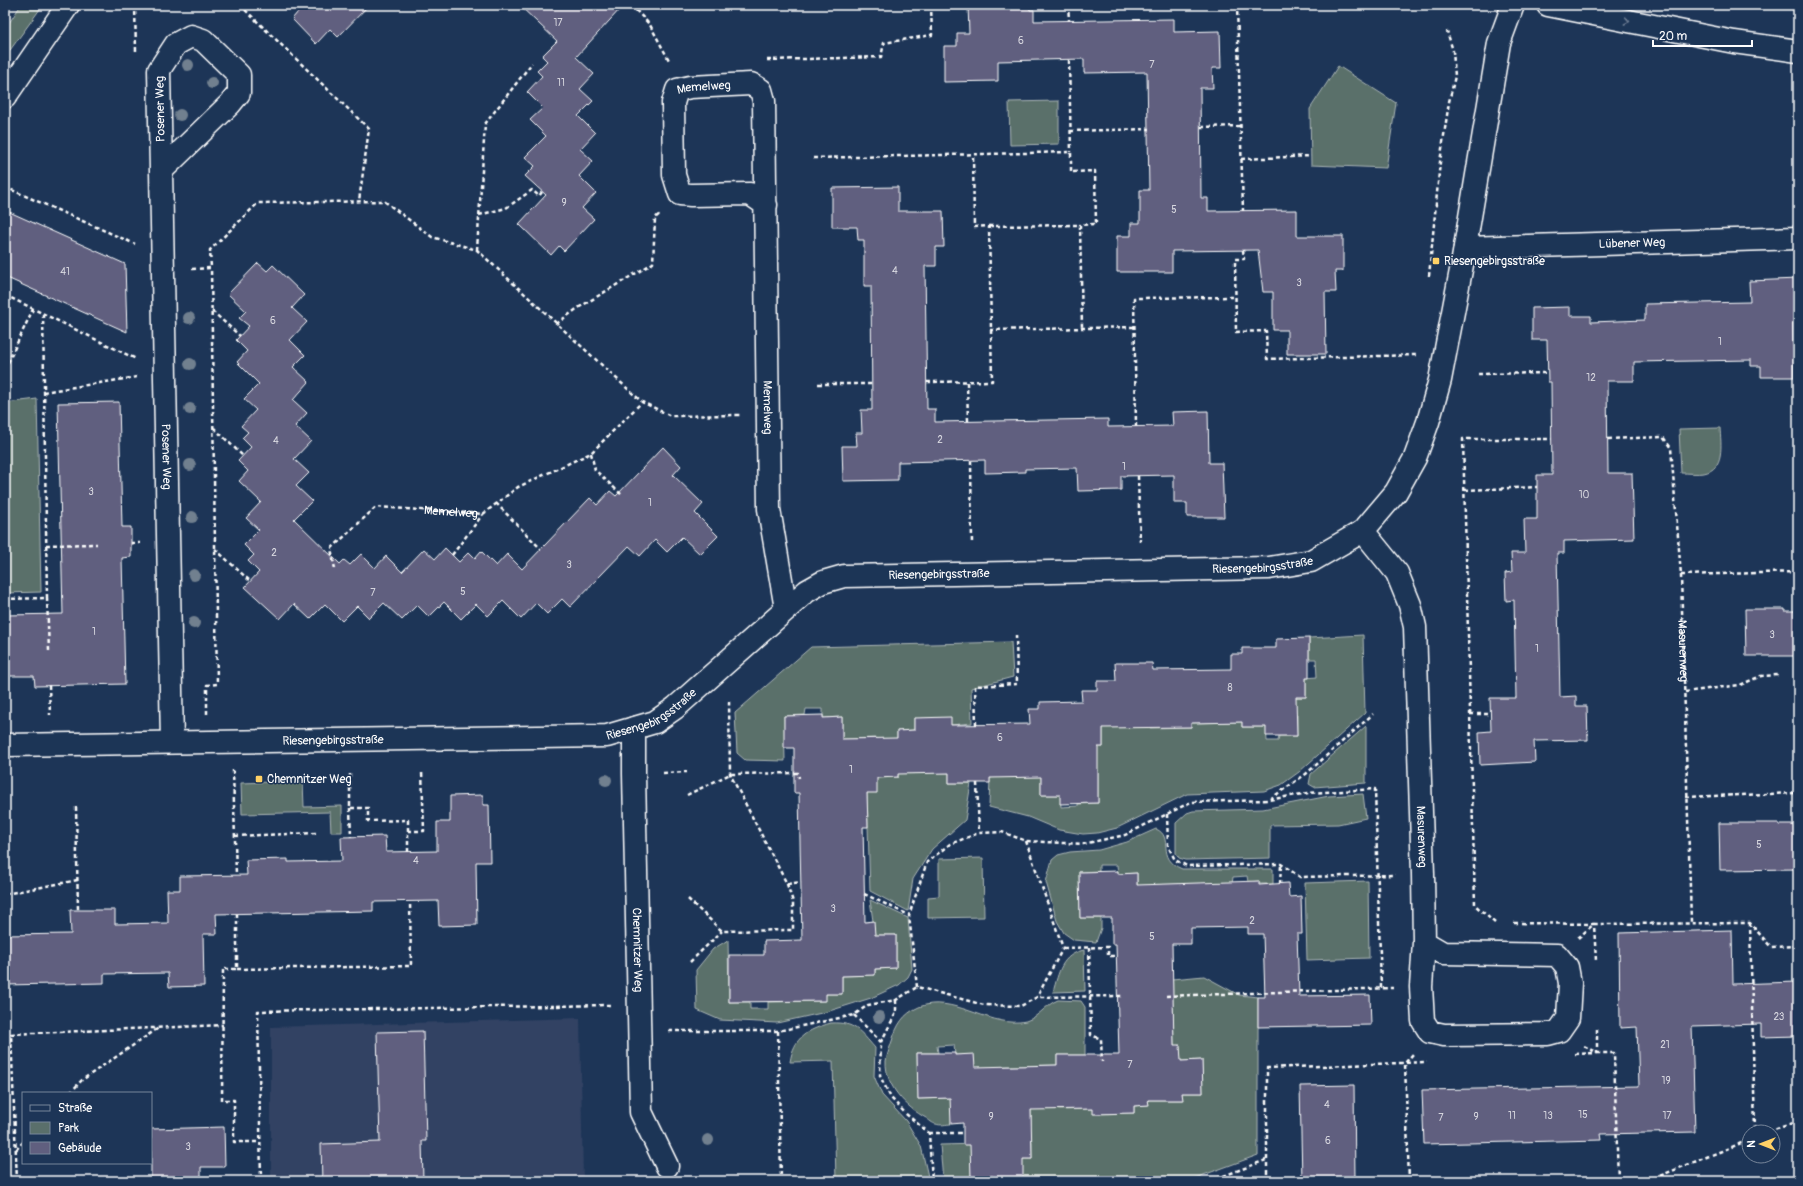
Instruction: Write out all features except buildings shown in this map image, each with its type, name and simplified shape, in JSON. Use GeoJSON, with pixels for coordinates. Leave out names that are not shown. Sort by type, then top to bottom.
{"type":"FeatureCollection","features":[{"type":"Feature","properties":{"kind":"street"},"geometry":{"type":"LineString","coordinates":[[5,96],[68,5]]}},
{"type":"Feature","properties":{"kind":"street","name":"Riesengebirgsstraße"},"geometry":{"type":"LineString","coordinates":[[5,745],[607,736],[655,722],[675,708],[808,591],[823,582],[844,576],[1269,568],[1311,561],[1364,531],[1396,492],[1415,458],[1428,422],[1440,380],[1465,248],[1498,42],[1513,5]]}},
{"type":"Feature","properties":{"kind":"street"},"geometry":{"type":"LineString","coordinates":[[1548,5],[1734,42],[1798,51]]}},
{"type":"Feature","properties":{"kind":"street","name":"Posener Weg"},"geometry":{"type":"LineString","coordinates":[[161,171],[230,104],[239,92],[239,75],[204,40],[191,36],[176,44],[159,70],[172,742]]}},
{"type":"Feature","properties":{"kind":"street","name":"Memelweg"},"geometry":{"type":"LineString","coordinates":[[680,194],[674,175],[673,103],[677,90],[690,87],[751,84],[761,90],[764,101],[766,205],[769,509],[786,609]]}},
{"type":"Feature","properties":{"kind":"street"},"geometry":{"type":"LineString","coordinates":[[680,194],[750,194],[766,205]]}},
{"type":"Feature","properties":{"kind":"street","name":"Lübener Weg"},"geometry":{"type":"LineString","coordinates":[[1465,248],[1798,238]]}},
{"type":"Feature","properties":{"kind":"street","name":"Masurenweg"},"geometry":{"type":"LineString","coordinates":[[1364,531],[1397,573],[1410,605],[1415,627],[1423,874],[1424,942],[1421,987],[1423,1021],[1430,1032]]}},
{"type":"Feature","properties":{"kind":"street","name":"Chemnitzer Weg"},"geometry":{"type":"LineString","coordinates":[[634,728],[641,1112],[667,1166]]}},
{"type":"Feature","properties":{"kind":"street"},"geometry":{"type":"LineString","coordinates":[[1424,942],[1443,953],[1558,955],[1567,967],[1570,983],[1568,1018],[1559,1031],[1548,1034],[1444,1036],[1430,1032]]}},
{"type":"Feature","properties":{"kind":"path"},"geometry":{"type":"LineString","coordinates":[[5,14],[11,5]]}},
{"type":"Feature","properties":{"kind":"path"},"geometry":{"type":"LineString","coordinates":[[135,5],[136,58],[159,70]]}},
{"type":"Feature","properties":{"kind":"path"},"geometry":{"type":"LineString","coordinates":[[240,5],[369,129],[359,201]]}},
{"type":"Feature","properties":{"kind":"path"},"geometry":{"type":"LineString","coordinates":[[631,5],[650,25],[671,63],[677,90]]}},
{"type":"Feature","properties":{"kind":"path"},"geometry":{"type":"LineString","coordinates":[[766,60],[881,56],[884,42],[932,35],[931,5]]}},
{"type":"Feature","properties":{"kind":"path"},"geometry":{"type":"LineString","coordinates":[[1068,5],[1069,20]]}},
{"type":"Feature","properties":{"kind":"path"},"geometry":{"type":"LineString","coordinates":[[1237,5],[1243,211]]}},
{"type":"Feature","properties":{"kind":"path"},"geometry":{"type":"LineString","coordinates":[[1428,283],[1440,162],[1449,102],[1455,76],[1453,51],[1447,31]]}},
{"type":"Feature","properties":{"kind":"path"},"geometry":{"type":"LineString","coordinates":[[973,154],[974,227],[1096,224],[1095,171],[1071,172],[1069,60]]}},
{"type":"Feature","properties":{"kind":"path"},"geometry":{"type":"LineString","coordinates":[[477,250],[484,124],[532,63]]}},
{"type":"Feature","properties":{"kind":"path"},"geometry":{"type":"LineString","coordinates":[[1201,128],[1241,126]]}},
{"type":"Feature","properties":{"kind":"path"},"geometry":{"type":"LineString","coordinates":[[1070,131],[1149,129]]}},
{"type":"Feature","properties":{"kind":"path"},"geometry":{"type":"LineString","coordinates":[[813,158],[1071,152]]}},
{"type":"Feature","properties":{"kind":"path"},"geometry":{"type":"LineString","coordinates":[[1241,159],[1311,156]]}},
{"type":"Feature","properties":{"kind":"path"},"geometry":{"type":"LineString","coordinates":[[5,187],[163,263],[211,268]]}},
{"type":"Feature","properties":{"kind":"path"},"geometry":{"type":"LineString","coordinates":[[479,215],[506,208],[532,190],[538,196],[542,192]]}},
{"type":"Feature","properties":{"kind":"path"},"geometry":{"type":"LineString","coordinates":[[556,324],[578,308],[653,263],[655,218],[680,194]]}},
{"type":"Feature","properties":{"kind":"path"},"geometry":{"type":"LineString","coordinates":[[207,716],[207,685],[217,684],[210,250],[258,203],[384,201],[432,237],[477,250],[642,402],[671,416],[768,414]]}},
{"type":"Feature","properties":{"kind":"path"},"geometry":{"type":"LineString","coordinates":[[1080,225],[1082,328]]}},
{"type":"Feature","properties":{"kind":"path"},"geometry":{"type":"LineString","coordinates":[[927,382],[992,381],[989,226]]}},
{"type":"Feature","properties":{"kind":"path"},"geometry":{"type":"LineString","coordinates":[[1243,250],[1244,259],[1235,259],[1236,332],[1266,331],[1266,359],[1415,355],[1417,348]]}},
{"type":"Feature","properties":{"kind":"path"},"geometry":{"type":"LineString","coordinates":[[5,295],[165,373]]}},
{"type":"Feature","properties":{"kind":"path"},"geometry":{"type":"LineString","coordinates":[[1136,427],[1134,298],[1236,297]]}},
{"type":"Feature","properties":{"kind":"path"},"geometry":{"type":"LineString","coordinates":[[5,369],[33,309]]}},
{"type":"Feature","properties":{"kind":"path"},"geometry":{"type":"LineString","coordinates":[[212,311],[240,336]]}},
{"type":"Feature","properties":{"kind":"path"},"geometry":{"type":"LineString","coordinates":[[43,314],[43,392],[49,651]]}},
{"type":"Feature","properties":{"kind":"path"},"geometry":{"type":"LineString","coordinates":[[990,330],[1134,327]]}},
{"type":"Feature","properties":{"kind":"path"},"geometry":{"type":"LineString","coordinates":[[43,392],[165,373]]}},
{"type":"Feature","properties":{"kind":"path"},"geometry":{"type":"LineString","coordinates":[[1478,374],[1548,373]]}},
{"type":"Feature","properties":{"kind":"path"},"geometry":{"type":"LineString","coordinates":[[967,382],[968,422]]}},
{"type":"Feature","properties":{"kind":"path"},"geometry":{"type":"LineString","coordinates":[[818,384],[872,384]]}},
{"type":"Feature","properties":{"kind":"path","name":"Memelweg"},"geometry":{"type":"LineString","coordinates":[[335,569],[331,550],[376,507],[483,514],[518,487],[591,453],[642,402]]}},
{"type":"Feature","properties":{"kind":"path"},"geometry":{"type":"LineString","coordinates":[[213,428],[243,456]]}},
{"type":"Feature","properties":{"kind":"path","name":"Masurenweg"},"geometry":{"type":"LineString","coordinates":[[1608,439],[1663,436],[1671,448],[1681,575],[1685,692],[1686,797],[1691,922]]}},
{"type":"Feature","properties":{"kind":"path"},"geometry":{"type":"LineString","coordinates":[[1501,923],[1493,923],[1475,905],[1463,439],[1552,439]]}},
{"type":"Feature","properties":{"kind":"path"},"geometry":{"type":"LineString","coordinates":[[591,453],[595,470],[623,496]]}},
{"type":"Feature","properties":{"kind":"path"},"geometry":{"type":"LineString","coordinates":[[971,461],[973,573]]}},
{"type":"Feature","properties":{"kind":"path"},"geometry":{"type":"LineString","coordinates":[[1138,476],[1141,570]]}},
{"type":"Feature","properties":{"kind":"path"},"geometry":{"type":"LineString","coordinates":[[1465,490],[1536,487]]}},
{"type":"Feature","properties":{"kind":"path"},"geometry":{"type":"LineString","coordinates":[[496,503],[541,549]]}},
{"type":"Feature","properties":{"kind":"path"},"geometry":{"type":"LineString","coordinates":[[452,555],[483,514]]}},
{"type":"Feature","properties":{"kind":"path"},"geometry":{"type":"LineString","coordinates":[[46,545],[97,544]]}},
{"type":"Feature","properties":{"kind":"path"},"geometry":{"type":"LineString","coordinates":[[215,549],[250,581]]}},
{"type":"Feature","properties":{"kind":"path"},"geometry":{"type":"LineString","coordinates":[[1681,575],[1798,572]]}},
{"type":"Feature","properties":{"kind":"path"},"geometry":{"type":"LineString","coordinates":[[5,599],[47,598]]}},
{"type":"Feature","properties":{"kind":"path"},"geometry":{"type":"LineString","coordinates":[[976,725],[975,686],[1017,684],[1016,634]]}},
{"type":"Feature","properties":{"kind":"path"},"geometry":{"type":"LineString","coordinates":[[1685,692],[1740,686],[1761,676],[1778,675]]}},
{"type":"Feature","properties":{"kind":"path"},"geometry":{"type":"LineString","coordinates":[[49,686],[50,716]]}},
{"type":"Feature","properties":{"kind":"path"},"geometry":{"type":"LineString","coordinates":[[690,962],[722,931],[793,930],[793,902],[786,884],[730,774],[729,701]]}},
{"type":"Feature","properties":{"kind":"path"},"geometry":{"type":"LineString","coordinates":[[1268,800],[1306,774],[1373,714]]}},
{"type":"Feature","properties":{"kind":"path"},"geometry":{"type":"LineString","coordinates":[[1470,714],[1490,714]]}},
{"type":"Feature","properties":{"kind":"path"},"geometry":{"type":"LineString","coordinates":[[233,770],[236,875]]}},
{"type":"Feature","properties":{"kind":"path"},"geometry":{"type":"LineString","coordinates":[[408,831],[424,831],[422,772]]}},
{"type":"Feature","properties":{"kind":"path"},"geometry":{"type":"LineString","coordinates":[[655,773],[687,772]]}},
{"type":"Feature","properties":{"kind":"path"},"geometry":{"type":"LineString","coordinates":[[687,795],[730,774],[798,772],[799,778]]}},
{"type":"Feature","properties":{"kind":"path"},"geometry":{"type":"LineString","coordinates":[[350,774],[351,837]]}},
{"type":"Feature","properties":{"kind":"path"},"geometry":{"type":"LineString","coordinates":[[977,783],[979,833]]}},
{"type":"Feature","properties":{"kind":"path"},"geometry":{"type":"LineString","coordinates":[[917,987],[909,915],[927,862],[950,844],[979,833],[1002,832],[1026,841],[1083,844],[1125,835],[1191,802],[1268,800],[1308,793],[1374,789],[1381,988]]}},
{"type":"Feature","properties":{"kind":"path"},"geometry":{"type":"LineString","coordinates":[[1686,797],[1798,793]]}},
{"type":"Feature","properties":{"kind":"path"},"geometry":{"type":"LineString","coordinates":[[76,808],[78,910]]}},
{"type":"Feature","properties":{"kind":"path"},"geometry":{"type":"LineString","coordinates":[[350,808],[368,808],[368,821],[408,820],[408,852]]}},
{"type":"Feature","properties":{"kind":"path"},"geometry":{"type":"LineString","coordinates":[[1167,814],[1168,846],[1175,860],[1187,866],[1281,864],[1300,877],[1423,874]]}},
{"type":"Feature","properties":{"kind":"path"},"geometry":{"type":"LineString","coordinates":[[235,836],[318,833]]}},
{"type":"Feature","properties":{"kind":"path"},"geometry":{"type":"LineString","coordinates":[[1026,841],[1063,948],[1037,997]]}},
{"type":"Feature","properties":{"kind":"path"},"geometry":{"type":"LineString","coordinates":[[1280,884],[1281,864]]}},
{"type":"Feature","properties":{"kind":"path"},"geometry":{"type":"LineString","coordinates":[[5,894],[78,880]]}},
{"type":"Feature","properties":{"kind":"path"},"geometry":{"type":"LineString","coordinates":[[786,884],[801,882]]}},
{"type":"Feature","properties":{"kind":"path"},"geometry":{"type":"LineString","coordinates":[[864,894],[909,915]]}},
{"type":"Feature","properties":{"kind":"path"},"geometry":{"type":"LineString","coordinates":[[688,899],[722,931]]}},
{"type":"Feature","properties":{"kind":"path"},"geometry":{"type":"LineString","coordinates":[[260,1142],[234,1142],[234,1100],[222,1100],[223,969],[411,966],[410,902]]}},
{"type":"Feature","properties":{"kind":"path"},"geometry":{"type":"LineString","coordinates":[[237,914],[237,969]]}},
{"type":"Feature","properties":{"kind":"path"},"geometry":{"type":"LineString","coordinates":[[1750,922],[1755,1124]]}},
{"type":"Feature","properties":{"kind":"path"},"geometry":{"type":"LineString","coordinates":[[1509,923],[1594,924],[1750,922],[1771,947],[1798,946]]}},
{"type":"Feature","properties":{"kind":"path"},"geometry":{"type":"LineString","coordinates":[[1558,955],[1594,924]]}},
{"type":"Feature","properties":{"kind":"path"},"geometry":{"type":"LineString","coordinates":[[1594,924],[1596,968]]}},
{"type":"Feature","properties":{"kind":"path"},"geometry":{"type":"LineString","coordinates":[[1063,948],[1108,947],[1108,956],[1117,956]]}},
{"type":"Feature","properties":{"kind":"path"},"geometry":{"type":"LineString","coordinates":[[1088,948],[1091,1035],[1101,1039],[1102,1062]]}},
{"type":"Feature","properties":{"kind":"path"},"geometry":{"type":"LineString","coordinates":[[639,1031],[778,1031],[854,1015],[868,1005],[896,1000],[917,987],[984,1005],[1021,1006],[1037,997],[1124,996]]}},
{"type":"Feature","properties":{"kind":"path"},"geometry":{"type":"LineString","coordinates":[[1166,996],[1421,987]]}},
{"type":"Feature","properties":{"kind":"path"},"geometry":{"type":"LineString","coordinates":[[896,1000],[896,1013],[881,1042],[880,1076],[891,1098],[906,1114],[929,1133],[963,1133]]}},
{"type":"Feature","properties":{"kind":"path"},"geometry":{"type":"LineString","coordinates":[[261,1181],[258,1011],[638,1005]]}},
{"type":"Feature","properties":{"kind":"path"},"geometry":{"type":"LineString","coordinates":[[854,1015],[881,1042]]}},
{"type":"Feature","properties":{"kind":"path"},"geometry":{"type":"LineString","coordinates":[[1597,1022],[1597,1053]]}},
{"type":"Feature","properties":{"kind":"path"},"geometry":{"type":"LineString","coordinates":[[17,1181],[11,1034],[223,1025]]}},
{"type":"Feature","properties":{"kind":"path"},"geometry":{"type":"LineString","coordinates":[[71,1092],[82,1080],[160,1027]]}},
{"type":"Feature","properties":{"kind":"path"},"geometry":{"type":"LineString","coordinates":[[778,1031],[781,1181]]}},
{"type":"Feature","properties":{"kind":"path"},"geometry":{"type":"LineString","coordinates":[[1559,1031],[1597,1053]]}},
{"type":"Feature","properties":{"kind":"path"},"geometry":{"type":"LineString","coordinates":[[1409,1181],[1405,1063],[1430,1032]]}},
{"type":"Feature","properties":{"kind":"path"},"geometry":{"type":"LineString","coordinates":[[5,1040],[11,1040]]}},
{"type":"Feature","properties":{"kind":"path"},"geometry":{"type":"LineString","coordinates":[[1573,1054],[1614,1053],[1618,1181]]}},
{"type":"Feature","properties":{"kind":"path"},"geometry":{"type":"LineString","coordinates":[[1267,1181],[1266,1068],[1429,1062]]}},
{"type":"Feature","properties":{"kind":"path"},"geometry":{"type":"LineString","coordinates":[[1781,1127],[1798,1120]]}},
{"type":"Feature","properties":{"kind":"path"},"geometry":{"type":"LineString","coordinates":[[929,1133],[932,1181]]}},
{"type":"Feature","properties":{"kind":"path"},"geometry":{"type":"LineString","coordinates":[[16,1150],[22,1143]]}},
{"type":"Feature","properties":{"kind":"path"},"geometry":{"type":"LineString","coordinates":[[1647,1181],[1741,1143]]}},
{"type":"Feature","properties":{"kind":"path"},"geometry":{"type":"LineString","coordinates":[[1210,1181],[1266,1160]]}},
{"type":"Feature","properties":{"kind":"shaded area"},"geometry":{"type":"Polygon","coordinates":[[[580,1018],[583,1181],[271,1181],[271,1027],[580,1018]]]}},
{"type":"Feature","properties":{"kind":"green space"},"geometry":{"type":"Polygon","coordinates":[[[21,5],[43,5],[5,57],[5,29],[21,5]]]}},
{"type":"Feature","properties":{"kind":"green space"},"geometry":{"type":"Polygon","coordinates":[[[1338,66],[1396,103],[1386,168],[1311,165],[1310,109],[1338,66]]]}},
{"type":"Feature","properties":{"kind":"green space"},"geometry":{"type":"Polygon","coordinates":[[[1059,101],[1059,144],[1010,145],[1009,102],[1059,101]]]}},
{"type":"Feature","properties":{"kind":"green space"},"geometry":{"type":"Polygon","coordinates":[[[37,399],[41,592],[5,593],[5,403],[37,399]]]}},
{"type":"Feature","properties":{"kind":"green space"},"geometry":{"type":"Polygon","coordinates":[[[1720,428],[1721,448],[1719,461],[1716,467],[1711,471],[1704,473],[1681,473],[1679,429],[1720,428]]]}},
{"type":"Feature","properties":{"kind":"green space"},"geometry":{"type":"Polygon","coordinates":[[[1363,635],[1365,713],[1299,772],[1281,785],[1264,791],[1187,794],[1117,828],[1097,833],[1083,834],[1059,830],[1028,817],[989,807],[990,778],[1041,770],[1041,795],[1060,795],[1061,807],[1098,803],[1098,770],[1076,748],[1103,747],[1103,727],[1150,717],[1150,728],[1191,727],[1191,723],[1242,722],[1242,727],[1266,727],[1267,741],[1278,741],[1279,736],[1297,736],[1297,714],[1289,713],[1289,697],[1306,697],[1306,678],[1317,677],[1316,659],[1309,659],[1309,638],[1363,635]]]}},
{"type":"Feature","properties":{"kind":"green space"},"geometry":{"type":"Polygon","coordinates":[[[1011,642],[1013,677],[971,688],[972,723],[951,725],[914,718],[914,730],[897,731],[897,744],[877,744],[877,738],[842,739],[842,717],[823,718],[823,709],[806,709],[805,715],[784,716],[785,761],[745,760],[737,753],[735,713],[811,647],[1011,642]]]}},
{"type":"Feature","properties":{"kind":"green space"},"geometry":{"type":"Polygon","coordinates":[[[1366,726],[1366,783],[1314,787],[1309,784],[1311,774],[1366,726]]]}},
{"type":"Feature","properties":{"kind":"green space"},"geometry":{"type":"Polygon","coordinates":[[[898,771],[949,773],[949,783],[971,783],[965,820],[932,849],[913,879],[908,911],[870,891],[867,793],[877,778],[898,777],[898,771]]]}},
{"type":"Feature","properties":{"kind":"green space"},"geometry":{"type":"Polygon","coordinates":[[[303,781],[304,807],[342,806],[342,832],[331,832],[330,812],[242,814],[241,783],[303,781]]]}},
{"type":"Feature","properties":{"kind":"green space"},"geometry":{"type":"Polygon","coordinates":[[[1363,794],[1366,818],[1338,824],[1270,825],[1270,858],[1186,860],[1179,858],[1176,853],[1176,823],[1187,813],[1193,811],[1263,809],[1329,796],[1363,794]]]}},
{"type":"Feature","properties":{"kind":"green space"},"geometry":{"type":"Polygon","coordinates":[[[1156,829],[1164,837],[1169,859],[1182,869],[1273,869],[1273,884],[1259,884],[1259,881],[1248,882],[1247,876],[1233,877],[1232,884],[1138,906],[1137,873],[1118,874],[1117,865],[1099,865],[1099,871],[1079,872],[1080,918],[1101,918],[1101,928],[1096,942],[1074,940],[1064,933],[1057,921],[1046,882],[1052,860],[1058,855],[1070,852],[1099,850],[1127,842],[1156,829]]]}},
{"type":"Feature","properties":{"kind":"green space"},"geometry":{"type":"Polygon","coordinates":[[[983,858],[984,917],[928,918],[928,897],[939,896],[939,859],[983,858]]]}},
{"type":"Feature","properties":{"kind":"green space"},"geometry":{"type":"Polygon","coordinates":[[[1368,881],[1369,958],[1307,960],[1305,883],[1368,881]]]}},
{"type":"Feature","properties":{"kind":"green space"},"geometry":{"type":"Polygon","coordinates":[[[870,900],[908,918],[912,969],[908,977],[899,985],[871,998],[826,1012],[777,1023],[720,1020],[697,1010],[696,970],[713,949],[728,940],[729,1002],[750,1002],[750,1009],[768,1009],[768,1002],[825,1001],[826,994],[842,994],[842,976],[875,975],[875,969],[896,968],[896,935],[875,935],[870,900]]]}},
{"type":"Feature","properties":{"kind":"green space"},"geometry":{"type":"Polygon","coordinates":[[[1084,950],[1085,991],[1053,992],[1062,965],[1070,956],[1076,952],[1084,950]]]}},
{"type":"Feature","properties":{"kind":"green space"},"geometry":{"type":"Polygon","coordinates":[[[1204,976],[1239,995],[1258,997],[1258,1155],[1187,1181],[943,1181],[940,1145],[979,1144],[971,1157],[971,1177],[993,1176],[1023,1159],[1032,1159],[1032,1141],[1025,1141],[1031,1124],[1031,1104],[1060,1110],[1093,1109],[1094,1114],[1134,1113],[1134,1106],[1148,1105],[1148,1100],[1182,1100],[1182,1093],[1203,1093],[1202,1060],[1181,1061],[1174,1045],[1172,979],[1204,976]]]}},
{"type":"Feature","properties":{"kind":"green space"},"geometry":{"type":"Polygon","coordinates":[[[1058,1000],[1081,1001],[1085,1007],[1085,1055],[1057,1055],[1057,1065],[1003,1066],[1004,1087],[975,1088],[974,1055],[955,1055],[954,1045],[937,1046],[938,1053],[917,1053],[918,1099],[956,1098],[951,1124],[939,1125],[932,1123],[911,1108],[898,1095],[889,1079],[886,1061],[894,1035],[901,1021],[909,1013],[919,1007],[931,1004],[944,1004],[1007,1022],[1020,1022],[1031,1019],[1053,1002],[1058,1000]]]}},
{"type":"Feature","properties":{"kind":"green space"},"geometry":{"type":"Polygon","coordinates":[[[831,1023],[852,1026],[861,1032],[875,1048],[874,1076],[882,1095],[906,1121],[921,1146],[929,1181],[836,1181],[833,1061],[790,1062],[795,1046],[803,1036],[815,1029],[831,1023]]]}},
{"type":"Feature","properties":{"kind":"place","name":"Riesengebirgsstraße"},"geometry":{"type":"Point","coordinates":[1436,261]}},
{"type":"Feature","properties":{"kind":"place","name":"Chemnitzer Weg"},"geometry":{"type":"Point","coordinates":[259,779]}}]}
